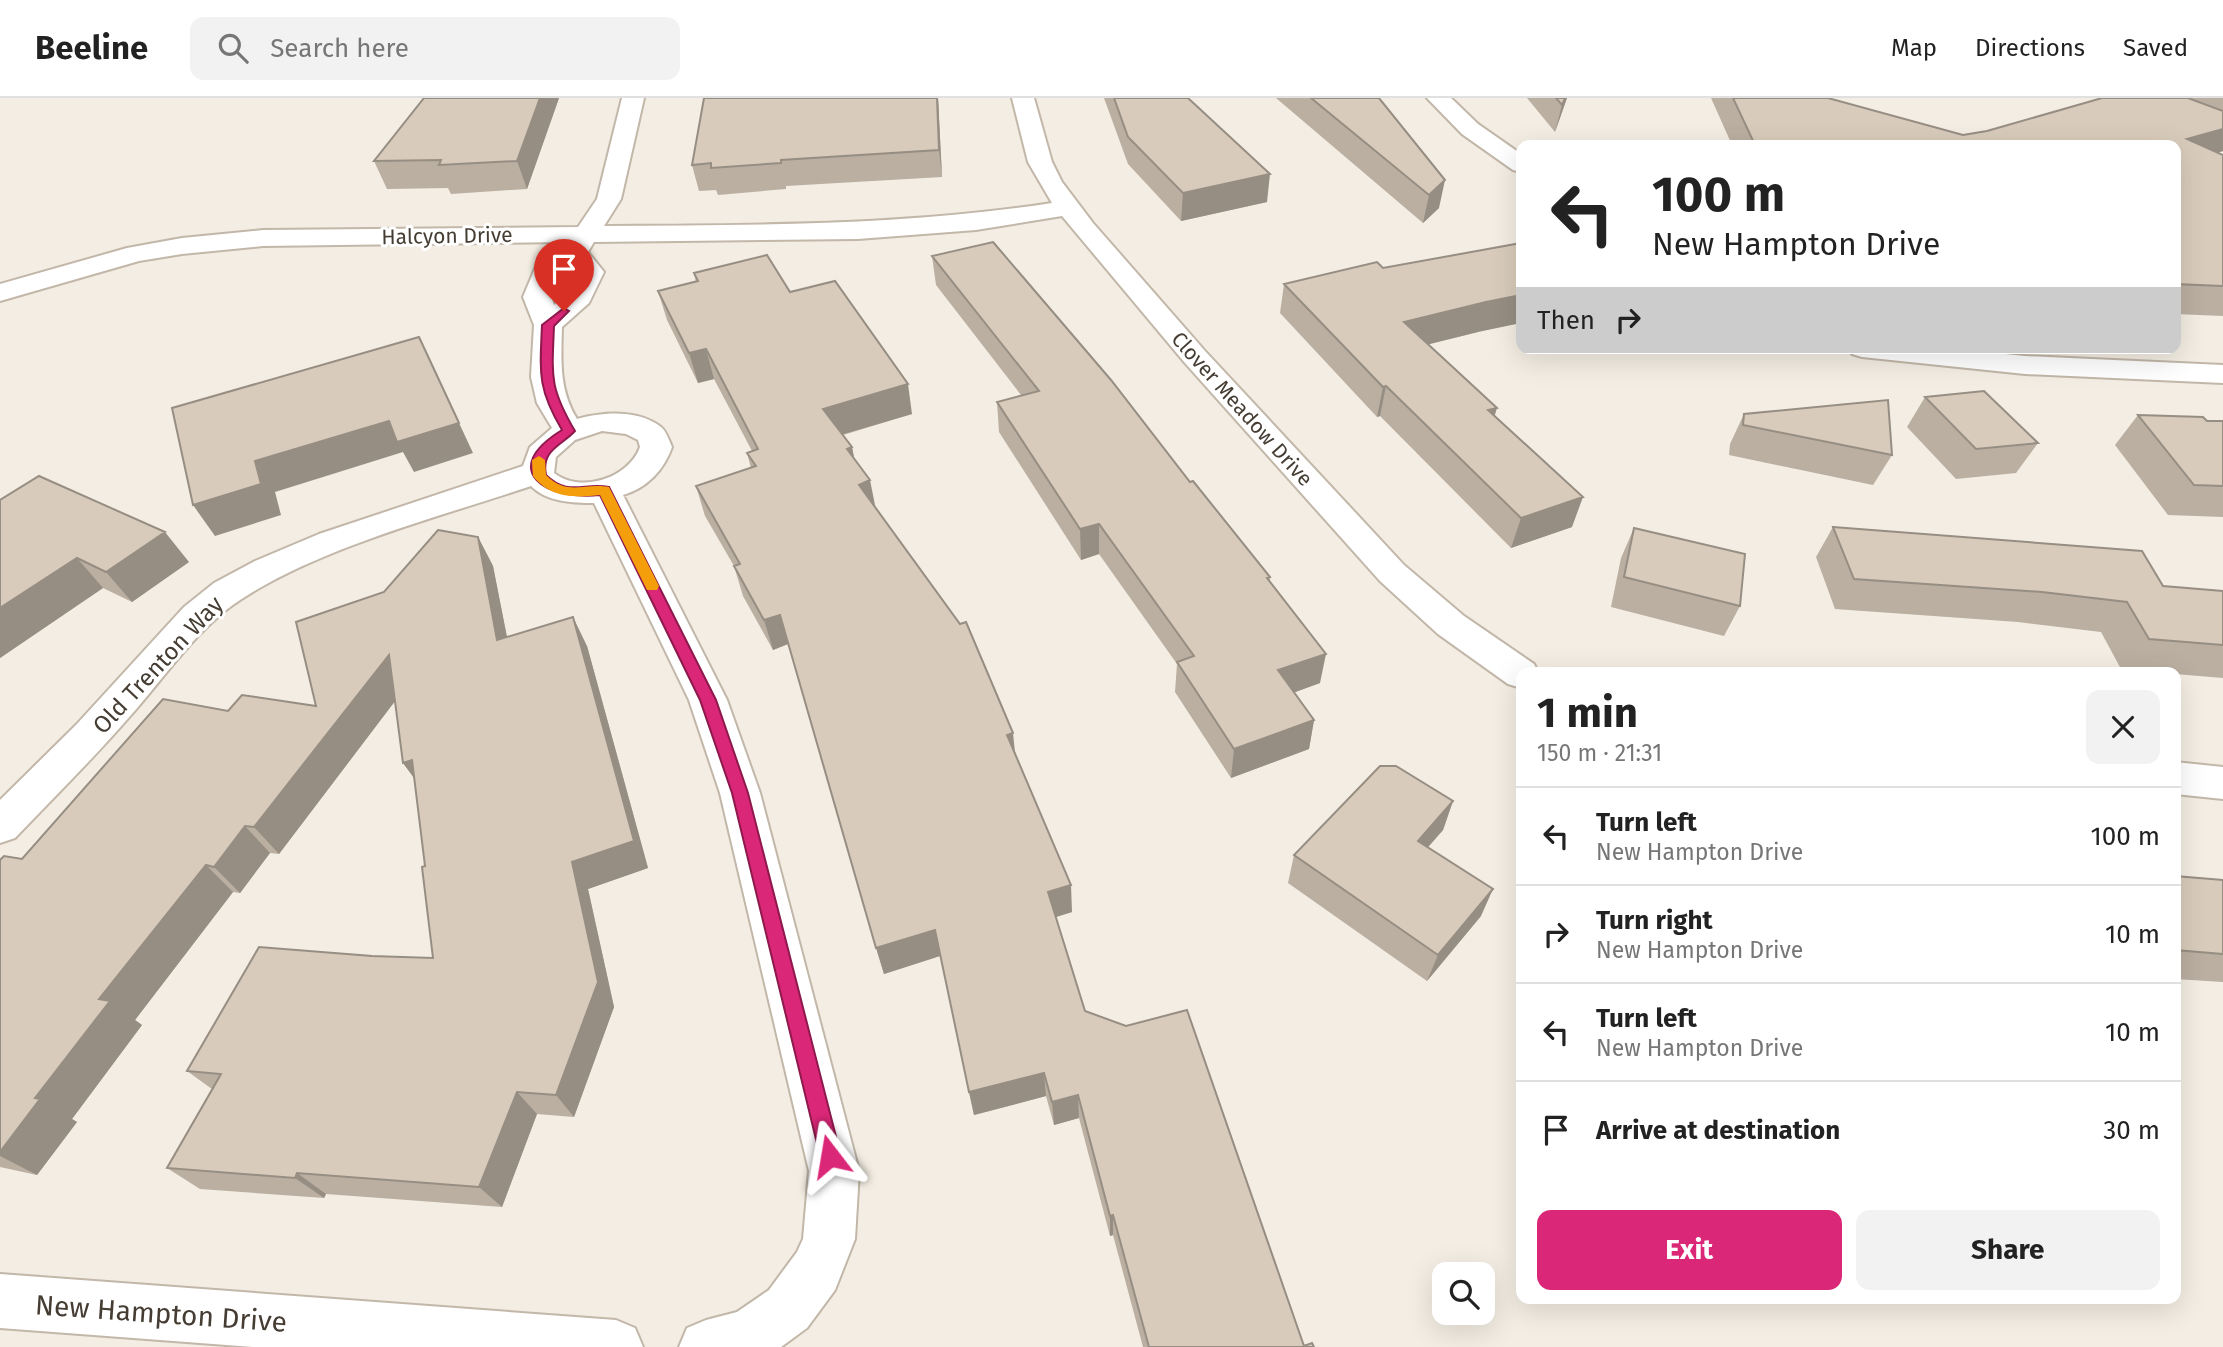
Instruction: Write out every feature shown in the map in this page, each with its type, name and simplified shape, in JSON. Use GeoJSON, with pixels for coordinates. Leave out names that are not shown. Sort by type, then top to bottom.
{"type":"FeatureCollection","features":[{"type":"Feature","properties":{"kind":"street"},"geometry":{"type":"LineString","coordinates":[[569,431],[552,403],[546,377],[548,325],[537,297],[545,272],[581,243],[609,199],[633,98]]}},
{"type":"Feature","properties":{"kind":"street","name":"Clover Meadow Drive"},"geometry":{"type":"LineString","coordinates":[[1023,98],[1040,162],[1067,208],[1195,357],[1392,573],[1451,625],[1516,670]]}},
{"type":"Feature","properties":{"kind":"street"},"geometry":{"type":"LineString","coordinates":[[1438,98],[1463,123],[1516,161]]}},
{"type":"Feature","properties":{"kind":"street","name":"Halcyon Drive"},"geometry":{"type":"LineString","coordinates":[[0,293],[136,254],[222,242],[299,237],[581,243],[872,231],[976,222],[1067,208]]}},
{"type":"Feature","properties":{"kind":"street"},"geometry":{"type":"LineString","coordinates":[[548,325],[579,297],[591,272],[581,243]]}},
{"type":"Feature","properties":{"kind":"street"},"geometry":{"type":"LineString","coordinates":[[1920,354],[2025,365],[2223,374]]}},
{"type":"Feature","properties":{"kind":"street"},"geometry":{"type":"LineString","coordinates":[[601,422],[637,425],[650,432],[657,443],[656,455],[648,467],[634,479],[604,490],[577,493],[561,490],[548,484],[538,472],[541,454],[551,443],[569,431],[601,422]]}},
{"type":"Feature","properties":{"kind":"street","name":"Old Trenton Way"},"geometry":{"type":"LineString","coordinates":[[0,826],[90,736],[197,616],[226,592],[268,569],[320,546],[538,472]]}},
{"type":"Feature","properties":{"kind":"street"},"geometry":{"type":"LineString","coordinates":[[604,490],[708,700],[724,744],[740,793],[834,1171],[829,1239],[816,1271],[788,1309],[749,1337],[706,1347]]}},
{"type":"Feature","properties":{"kind":"street"},"geometry":{"type":"LineString","coordinates":[[2181,779],[2223,783]]}},
{"type":"Feature","properties":{"kind":"street","name":"New Hampton Drive"},"geometry":{"type":"LineString","coordinates":[[0,1301],[616,1347]]}},
{"type":"Feature","properties":{"kind":"building"},"geometry":{"type":"Polygon","coordinates":[[[424,98],[540,98],[517,161],[439,165],[441,160],[374,161],[424,98]]]}},
{"type":"Feature","properties":{"kind":"building"},"geometry":{"type":"Polygon","coordinates":[[[704,98],[937,98],[939,150],[781,160],[781,163],[711,168],[711,163],[692,165],[704,98]]]}},
{"type":"Feature","properties":{"kind":"building"},"geometry":{"type":"Polygon","coordinates":[[[1114,98],[1188,98],[1270,174],[1183,193],[1128,137],[1114,98]]]}},
{"type":"Feature","properties":{"kind":"building"},"geometry":{"type":"Polygon","coordinates":[[[1311,98],[1379,98],[1445,180],[1429,195],[1311,98]]]}},
{"type":"Feature","properties":{"kind":"building"},"geometry":{"type":"Polygon","coordinates":[[[1556,98],[1565,98],[1562,105],[1556,98]]]}},
{"type":"Feature","properties":{"kind":"building"},"geometry":{"type":"Polygon","coordinates":[[[1733,98],[1828,98],[1963,135],[1987,131],[2102,98],[2188,98],[2223,111],[2223,129],[2187,139],[2223,155],[2223,286],[2181,284],[2181,140],[1753,140],[1733,98]]]}},
{"type":"Feature","properties":{"kind":"building"},"geometry":{"type":"Polygon","coordinates":[[[993,242],[1111,380],[1190,482],[1193,481],[1270,577],[1267,578],[1326,654],[1278,670],[1314,720],[1234,749],[1177,662],[1194,656],[1099,524],[1080,529],[997,402],[1039,391],[932,256],[993,242]]]}},
{"type":"Feature","properties":{"kind":"building"},"geometry":{"type":"Polygon","coordinates":[[[1516,244],[1516,296],[1404,322],[1497,408],[1488,410],[1583,497],[1521,518],[1386,386],[1383,387],[1284,284],[1377,262],[1383,268],[1516,244]]]}},
{"type":"Feature","properties":{"kind":"building"},"geometry":{"type":"Polygon","coordinates":[[[767,255],[790,292],[835,281],[908,384],[823,409],[852,447],[847,449],[870,480],[859,485],[960,624],[966,622],[1013,733],[1007,735],[1071,885],[1048,892],[1085,1011],[1126,1026],[1187,1010],[1304,1346],[1312,1343],[1314,1347],[1149,1347],[1078,1095],[1052,1102],[1044,1073],[969,1092],[935,930],[876,948],[780,615],[764,620],[734,566],[740,564],[696,486],[756,466],[747,453],[758,449],[706,349],[689,353],[658,291],[698,281],[694,273],[767,255]]]}},
{"type":"Feature","properties":{"kind":"building"},"geometry":{"type":"Polygon","coordinates":[[[419,337],[459,423],[397,442],[389,421],[255,461],[261,484],[193,505],[172,408],[419,337]]]}},
{"type":"Feature","properties":{"kind":"building"},"geometry":{"type":"Polygon","coordinates":[[[1984,391],[2038,443],[1976,449],[1925,397],[1984,391]]]}},
{"type":"Feature","properties":{"kind":"building"},"geometry":{"type":"Polygon","coordinates":[[[1888,400],[1892,455],[1743,425],[1744,414],[1888,400]]]}},
{"type":"Feature","properties":{"kind":"building"},"geometry":{"type":"Polygon","coordinates":[[[2138,415],[2203,417],[2207,421],[2223,421],[2223,486],[2194,485],[2138,415]]]}},
{"type":"Feature","properties":{"kind":"building"},"geometry":{"type":"Polygon","coordinates":[[[39,476],[165,532],[106,572],[77,558],[0,608],[0,500],[39,476]]]}},
{"type":"Feature","properties":{"kind":"building"},"geometry":{"type":"Polygon","coordinates":[[[1833,527],[2142,551],[2163,586],[2223,591],[2223,645],[2149,639],[2127,602],[2042,592],[1854,579],[1833,527]]]}},
{"type":"Feature","properties":{"kind":"building"},"geometry":{"type":"Polygon","coordinates":[[[1634,528],[1745,554],[1740,606],[1624,577],[1634,528]]]}},
{"type":"Feature","properties":{"kind":"building"},"geometry":{"type":"Polygon","coordinates":[[[438,530],[478,537],[497,640],[573,617],[634,841],[572,862],[598,982],[556,1095],[517,1092],[479,1187],[297,1173],[295,1178],[167,1168],[221,1074],[187,1071],[259,947],[433,958],[412,760],[403,763],[389,655],[254,827],[245,826],[214,867],[206,865],[99,999],[110,1001],[35,1098],[40,1099],[0,1152],[0,860],[4,856],[22,859],[163,699],[228,711],[242,695],[316,706],[296,622],[384,592],[438,530]]]}},
{"type":"Feature","properties":{"kind":"building"},"geometry":{"type":"Polygon","coordinates":[[[1380,766],[1396,766],[1453,801],[1418,841],[1493,889],[1438,955],[1294,855],[1380,766]]]}},
{"type":"Feature","properties":{"kind":"building"},"geometry":{"type":"Polygon","coordinates":[[[2181,876],[2223,880],[2223,954],[2181,950],[2181,876]]]}},
{"type":"Feature","properties":{"kind":"slow traffic"},"geometry":{"type":"LineString","coordinates":[[539,460],[539,476],[561,490],[577,493],[604,490],[652,586]]}},
{"type":"Feature","properties":{"kind":"route"},"geometry":{"type":"LineString","coordinates":[[564,311],[548,325],[545,341],[546,377],[552,403],[569,431],[551,443],[541,454],[537,465],[539,476],[561,490],[577,493],[604,490],[708,700],[740,793],[830,1156]]}}]}
